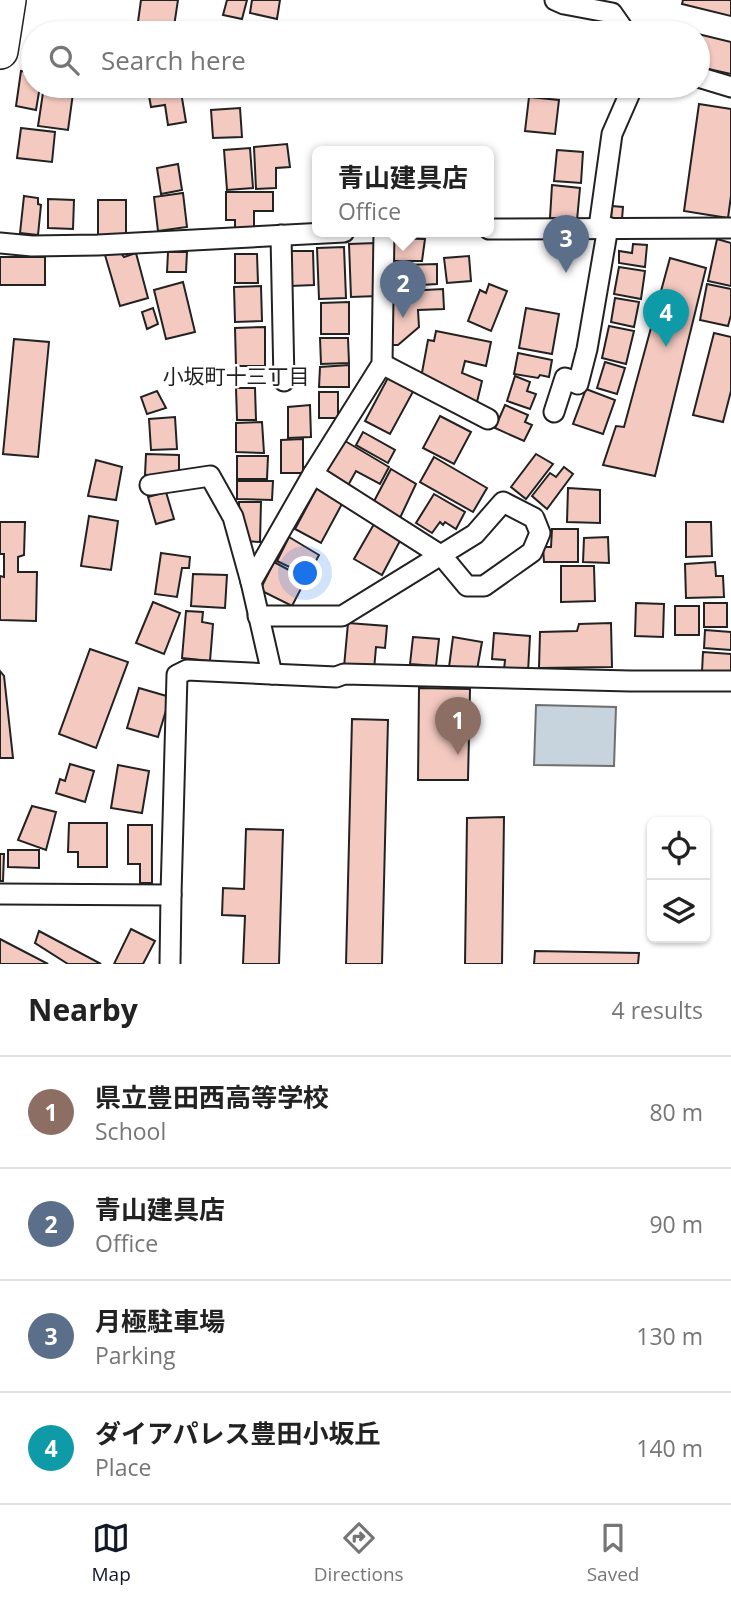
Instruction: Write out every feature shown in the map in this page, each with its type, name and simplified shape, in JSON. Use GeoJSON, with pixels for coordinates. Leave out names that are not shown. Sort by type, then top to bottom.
{"type":"FeatureCollection","features":[{"type":"Feature","properties":{"kind":"highway"},"geometry":{"type":"LineString","coordinates":[[0,51],[8,0]]}},
{"type":"Feature","properties":{"kind":"street"},"geometry":{"type":"LineString","coordinates":[[555,0],[612,12],[618,21]]}},
{"type":"Feature","properties":{"kind":"street"},"geometry":{"type":"LineString","coordinates":[[710,80],[731,87]]}},
{"type":"Feature","properties":{"kind":"street"},"geometry":{"type":"LineString","coordinates":[[554,412],[565,378],[578,384],[587,349],[604,227],[612,134],[628,98]]}},
{"type":"Feature","properties":{"kind":"street"},"geometry":{"type":"LineString","coordinates":[[494,229],[731,228]]}},
{"type":"Feature","properties":{"kind":"street"},"geometry":{"type":"LineString","coordinates":[[0,243],[32,246],[98,245],[312,234]]}},
{"type":"Feature","properties":{"kind":"street"},"geometry":{"type":"LineString","coordinates":[[281,235],[284,381]]}},
{"type":"Feature","properties":{"kind":"street"},"geometry":{"type":"LineString","coordinates":[[251,582],[313,474],[382,364],[384,237]]}},
{"type":"Feature","properties":{"kind":"street"},"geometry":{"type":"LineString","coordinates":[[382,364],[488,419]]}},
{"type":"Feature","properties":{"kind":"street"},"geometry":{"type":"LineString","coordinates":[[258,616],[342,616],[442,556],[475,534],[503,502],[534,518],[540,533],[532,552],[484,586],[467,586],[442,556],[313,474]]}},
{"type":"Feature","properties":{"kind":"street"},"geometry":{"type":"LineString","coordinates":[[150,485],[210,477],[233,517],[272,674]]}},
{"type":"Feature","properties":{"kind":"street"},"geometry":{"type":"LineString","coordinates":[[170,964],[177,676],[187,670],[336,677],[344,674],[731,681]]}},
{"type":"Feature","properties":{"kind":"street"},"geometry":{"type":"LineString","coordinates":[[0,894],[170,895]]}},
{"type":"Feature","properties":{"kind":"shaded area"},"geometry":{"type":"Polygon","coordinates":[[[536,705],[616,707],[614,766],[534,765],[536,705]]]}},
{"type":"Feature","properties":{"kind":"building"},"geometry":{"type":"Polygon","coordinates":[[[141,0],[178,0],[175,21],[138,21],[141,0]]]}},
{"type":"Feature","properties":{"kind":"building"},"geometry":{"type":"Polygon","coordinates":[[[227,0],[247,0],[242,19],[223,15],[227,0]]]}},
{"type":"Feature","properties":{"kind":"building"},"geometry":{"type":"Polygon","coordinates":[[[252,0],[280,0],[277,19],[250,13],[252,0]]]}},
{"type":"Feature","properties":{"kind":"building"},"geometry":{"type":"Polygon","coordinates":[[[683,0],[731,0],[731,16],[682,4],[683,0]]]}},
{"type":"Feature","properties":{"kind":"building"},"geometry":{"type":"Polygon","coordinates":[[[710,37],[731,42],[731,74],[710,69],[710,37]]]}},
{"type":"Feature","properties":{"kind":"building"},"geometry":{"type":"Polygon","coordinates":[[[21,71],[21,98],[38,98],[36,110],[16,106],[21,71]]]}},
{"type":"Feature","properties":{"kind":"building"},"geometry":{"type":"Polygon","coordinates":[[[42,98],[72,98],[68,130],[38,126],[42,98]]]}},
{"type":"Feature","properties":{"kind":"building"},"geometry":{"type":"Polygon","coordinates":[[[149,98],[182,98],[186,122],[168,125],[165,105],[151,107],[149,98]]]}},
{"type":"Feature","properties":{"kind":"building"},"geometry":{"type":"Polygon","coordinates":[[[529,98],[559,100],[555,134],[525,131],[529,98]]]}},
{"type":"Feature","properties":{"kind":"building"},"geometry":{"type":"Polygon","coordinates":[[[699,104],[731,109],[731,196],[728,218],[684,211],[699,104]]]}},
{"type":"Feature","properties":{"kind":"building"},"geometry":{"type":"Polygon","coordinates":[[[240,108],[242,137],[213,138],[211,110],[240,108]]]}},
{"type":"Feature","properties":{"kind":"building"},"geometry":{"type":"Polygon","coordinates":[[[21,128],[55,132],[52,162],[17,158],[21,128]]]}},
{"type":"Feature","properties":{"kind":"building"},"geometry":{"type":"Polygon","coordinates":[[[287,144],[290,167],[276,168],[276,188],[256,189],[254,147],[287,144]]]}},
{"type":"Feature","properties":{"kind":"building"},"geometry":{"type":"Polygon","coordinates":[[[250,148],[253,188],[227,190],[224,150],[250,148]]]}},
{"type":"Feature","properties":{"kind":"building"},"geometry":{"type":"Polygon","coordinates":[[[557,150],[583,152],[581,183],[554,181],[557,150]]]}},
{"type":"Feature","properties":{"kind":"building"},"geometry":{"type":"Polygon","coordinates":[[[178,164],[182,190],[161,194],[157,168],[178,164]]]}},
{"type":"Feature","properties":{"kind":"building"},"geometry":{"type":"Polygon","coordinates":[[[552,185],[580,188],[577,220],[550,218],[552,185]]]}},
{"type":"Feature","properties":{"kind":"building"},"geometry":{"type":"Polygon","coordinates":[[[226,192],[273,192],[273,211],[254,211],[254,231],[235,231],[235,220],[226,220],[226,192]]]}},
{"type":"Feature","properties":{"kind":"building"},"geometry":{"type":"Polygon","coordinates":[[[183,193],[187,227],[158,231],[154,197],[183,193]]]}},
{"type":"Feature","properties":{"kind":"building"},"geometry":{"type":"Polygon","coordinates":[[[24,196],[38,198],[38,204],[41,205],[38,235],[20,233],[24,196]]]}},
{"type":"Feature","properties":{"kind":"building"},"geometry":{"type":"Polygon","coordinates":[[[48,199],[74,200],[73,229],[48,228],[48,199]]]}},
{"type":"Feature","properties":{"kind":"building"},"geometry":{"type":"Polygon","coordinates":[[[98,200],[126,200],[126,236],[98,235],[98,200]]]}},
{"type":"Feature","properties":{"kind":"building"},"geometry":{"type":"Polygon","coordinates":[[[612,206],[623,207],[622,219],[611,218],[612,206]]]}},
{"type":"Feature","properties":{"kind":"building"},"geometry":{"type":"Polygon","coordinates":[[[390,238],[425,239],[422,261],[391,261],[390,238]]]}},
{"type":"Feature","properties":{"kind":"building"},"geometry":{"type":"Polygon","coordinates":[[[717,239],[731,243],[731,286],[708,281],[717,239]]]}},
{"type":"Feature","properties":{"kind":"building"},"geometry":{"type":"Polygon","coordinates":[[[375,243],[378,296],[351,297],[349,244],[375,243]]]}},
{"type":"Feature","properties":{"kind":"building"},"geometry":{"type":"Polygon","coordinates":[[[633,244],[647,245],[645,267],[619,263],[619,251],[632,253],[633,244]]]}},
{"type":"Feature","properties":{"kind":"building"},"geometry":{"type":"Polygon","coordinates":[[[344,247],[346,298],[319,299],[317,248],[344,247]]]}},
{"type":"Feature","properties":{"kind":"building"},"geometry":{"type":"Polygon","coordinates":[[[119,251],[124,257],[136,253],[148,298],[120,306],[105,255],[119,251]]]}},
{"type":"Feature","properties":{"kind":"building"},"geometry":{"type":"Polygon","coordinates":[[[290,251],[313,251],[314,285],[291,286],[290,251]]]}},
{"type":"Feature","properties":{"kind":"building"},"geometry":{"type":"Polygon","coordinates":[[[168,252],[187,252],[186,272],[167,272],[168,252]]]}},
{"type":"Feature","properties":{"kind":"building"},"geometry":{"type":"Polygon","coordinates":[[[235,254],[257,254],[258,283],[235,283],[235,254]]]}},
{"type":"Feature","properties":{"kind":"building"},"geometry":{"type":"Polygon","coordinates":[[[469,256],[471,281],[447,283],[444,258],[469,256]]]}},
{"type":"Feature","properties":{"kind":"building"},"geometry":{"type":"Polygon","coordinates":[[[0,257],[45,257],[45,285],[0,285],[0,257]]]}},
{"type":"Feature","properties":{"kind":"building"},"geometry":{"type":"Polygon","coordinates":[[[670,258],[706,268],[655,476],[603,465],[616,426],[624,427],[670,258]]]}},
{"type":"Feature","properties":{"kind":"building"},"geometry":{"type":"Polygon","coordinates":[[[437,264],[437,284],[404,286],[404,265],[437,264]]]}},
{"type":"Feature","properties":{"kind":"building"},"geometry":{"type":"Polygon","coordinates":[[[619,267],[645,271],[641,299],[614,294],[619,267]]]}},
{"type":"Feature","properties":{"kind":"building"},"geometry":{"type":"Polygon","coordinates":[[[183,282],[195,332],[166,339],[154,290],[183,282]]]}},
{"type":"Feature","properties":{"kind":"building"},"geometry":{"type":"Polygon","coordinates":[[[489,284],[507,291],[491,331],[468,321],[480,290],[486,293],[489,284]]]}},
{"type":"Feature","properties":{"kind":"building"},"geometry":{"type":"Polygon","coordinates":[[[707,284],[731,289],[731,315],[728,326],[700,320],[707,284]]]}},
{"type":"Feature","properties":{"kind":"building"},"geometry":{"type":"Polygon","coordinates":[[[261,286],[262,321],[235,322],[234,287],[261,286]]]}},
{"type":"Feature","properties":{"kind":"building"},"geometry":{"type":"Polygon","coordinates":[[[443,289],[444,309],[418,310],[419,327],[398,345],[388,345],[386,292],[443,289]]]}},
{"type":"Feature","properties":{"kind":"building"},"geometry":{"type":"Polygon","coordinates":[[[615,298],[639,302],[634,327],[611,322],[615,298]]]}},
{"type":"Feature","properties":{"kind":"building"},"geometry":{"type":"Polygon","coordinates":[[[349,302],[349,334],[321,334],[321,303],[349,302]]]}},
{"type":"Feature","properties":{"kind":"building"},"geometry":{"type":"Polygon","coordinates":[[[153,308],[158,324],[147,329],[142,312],[153,308]]]}},
{"type":"Feature","properties":{"kind":"building"},"geometry":{"type":"Polygon","coordinates":[[[526,308],[559,314],[552,354],[519,348],[526,308]]]}},
{"type":"Feature","properties":{"kind":"building"},"geometry":{"type":"Polygon","coordinates":[[[609,326],[634,331],[626,364],[602,358],[609,326]]]}},
{"type":"Feature","properties":{"kind":"building"},"geometry":{"type":"Polygon","coordinates":[[[265,327],[265,366],[236,366],[235,328],[265,327]]]}},
{"type":"Feature","properties":{"kind":"building"},"geometry":{"type":"Polygon","coordinates":[[[436,331],[491,342],[486,366],[465,361],[462,373],[482,381],[476,406],[421,378],[428,340],[434,341],[436,331]]]}},
{"type":"Feature","properties":{"kind":"building"},"geometry":{"type":"Polygon","coordinates":[[[714,333],[731,337],[731,391],[723,422],[693,415],[714,333]]]}},
{"type":"Feature","properties":{"kind":"building"},"geometry":{"type":"Polygon","coordinates":[[[320,338],[348,338],[349,363],[321,364],[320,338]]]}},
{"type":"Feature","properties":{"kind":"building"},"geometry":{"type":"Polygon","coordinates":[[[14,339],[49,342],[38,457],[3,454],[14,339]]]}},
{"type":"Feature","properties":{"kind":"building"},"geometry":{"type":"Polygon","coordinates":[[[518,353],[552,360],[549,377],[514,374],[518,353]]]}},
{"type":"Feature","properties":{"kind":"building"},"geometry":{"type":"Polygon","coordinates":[[[605,362],[625,368],[617,394],[597,388],[605,362]]]}},
{"type":"Feature","properties":{"kind":"building"},"geometry":{"type":"Polygon","coordinates":[[[349,365],[349,387],[319,387],[320,367],[349,365]]]}},
{"type":"Feature","properties":{"kind":"building"},"geometry":{"type":"Polygon","coordinates":[[[390,374],[415,388],[390,434],[365,421],[390,374]]]}},
{"type":"Feature","properties":{"kind":"building"},"geometry":{"type":"Polygon","coordinates":[[[515,376],[530,382],[527,391],[536,394],[530,409],[507,401],[515,376]]]}},
{"type":"Feature","properties":{"kind":"building"},"geometry":{"type":"Polygon","coordinates":[[[236,388],[255,388],[256,420],[237,420],[236,388]]]}},
{"type":"Feature","properties":{"kind":"building"},"geometry":{"type":"Polygon","coordinates":[[[586,389],[615,400],[603,434],[573,424],[586,389]]]}},
{"type":"Feature","properties":{"kind":"building"},"geometry":{"type":"Polygon","coordinates":[[[157,391],[166,408],[147,414],[141,397],[157,391]]]}},
{"type":"Feature","properties":{"kind":"building"},"geometry":{"type":"Polygon","coordinates":[[[319,392],[338,392],[338,418],[319,418],[319,392]]]}},
{"type":"Feature","properties":{"kind":"building"},"geometry":{"type":"Polygon","coordinates":[[[310,405],[311,437],[288,438],[288,407],[310,405]]]}},
{"type":"Feature","properties":{"kind":"building"},"geometry":{"type":"Polygon","coordinates":[[[505,405],[528,415],[525,422],[532,425],[524,441],[495,428],[505,405]]]}},
{"type":"Feature","properties":{"kind":"building"},"geometry":{"type":"Polygon","coordinates":[[[440,416],[471,432],[454,464],[423,448],[440,416]]]}},
{"type":"Feature","properties":{"kind":"building"},"geometry":{"type":"Polygon","coordinates":[[[175,417],[177,449],[151,450],[149,419],[175,417]]]}},
{"type":"Feature","properties":{"kind":"building"},"geometry":{"type":"Polygon","coordinates":[[[262,422],[264,453],[236,452],[236,423],[262,422]]]}},
{"type":"Feature","properties":{"kind":"building"},"geometry":{"type":"Polygon","coordinates":[[[363,432],[395,450],[388,463],[356,445],[363,432]]]}},
{"type":"Feature","properties":{"kind":"building"},"geometry":{"type":"Polygon","coordinates":[[[340,438],[389,467],[380,484],[356,471],[346,489],[321,474],[340,438]]]}},
{"type":"Feature","properties":{"kind":"building"},"geometry":{"type":"Polygon","coordinates":[[[303,439],[303,473],[281,473],[281,440],[303,439]]]}},
{"type":"Feature","properties":{"kind":"building"},"geometry":{"type":"Polygon","coordinates":[[[146,454],[179,455],[179,476],[145,475],[146,454]]]}},
{"type":"Feature","properties":{"kind":"building"},"geometry":{"type":"Polygon","coordinates":[[[536,454],[553,464],[526,499],[511,487],[536,454]]]}},
{"type":"Feature","properties":{"kind":"building"},"geometry":{"type":"Polygon","coordinates":[[[237,456],[268,456],[267,479],[237,479],[237,456]]]}},
{"type":"Feature","properties":{"kind":"building"},"geometry":{"type":"Polygon","coordinates":[[[434,457],[487,488],[473,512],[420,482],[434,457]]]}},
{"type":"Feature","properties":{"kind":"building"},"geometry":{"type":"Polygon","coordinates":[[[96,460],[122,467],[116,500],[88,496],[96,460]]]}},
{"type":"Feature","properties":{"kind":"building"},"geometry":{"type":"Polygon","coordinates":[[[564,467],[573,474],[547,509],[532,496],[550,473],[556,477],[564,467]]]}},
{"type":"Feature","properties":{"kind":"building"},"geometry":{"type":"Polygon","coordinates":[[[391,469],[416,484],[399,520],[372,505],[391,469]]]}},
{"type":"Feature","properties":{"kind":"building"},"geometry":{"type":"Polygon","coordinates":[[[237,481],[273,481],[272,500],[237,499],[237,481]]]}},
{"type":"Feature","properties":{"kind":"building"},"geometry":{"type":"Polygon","coordinates":[[[317,488],[343,502],[321,543],[295,529],[317,488]]]}},
{"type":"Feature","properties":{"kind":"building"},"geometry":{"type":"Polygon","coordinates":[[[568,488],[600,490],[600,523],[567,522],[568,488]]]}},
{"type":"Feature","properties":{"kind":"building"},"geometry":{"type":"Polygon","coordinates":[[[166,492],[174,519],[156,524],[148,497],[166,492]]]}},
{"type":"Feature","properties":{"kind":"building"},"geometry":{"type":"Polygon","coordinates":[[[434,494],[465,512],[456,529],[440,522],[432,533],[416,523],[434,494]]]}},
{"type":"Feature","properties":{"kind":"building"},"geometry":{"type":"Polygon","coordinates":[[[239,502],[261,502],[260,542],[243,541],[239,523],[239,502]]]}},
{"type":"Feature","properties":{"kind":"building"},"geometry":{"type":"Polygon","coordinates":[[[89,516],[118,521],[111,570],[81,566],[89,516]]]}},
{"type":"Feature","properties":{"kind":"building"},"geometry":{"type":"Polygon","coordinates":[[[0,522],[25,522],[24,555],[18,557],[18,572],[37,572],[36,621],[0,620],[0,576],[4,577],[4,554],[0,554],[0,522]]]}},
{"type":"Feature","properties":{"kind":"building"},"geometry":{"type":"Polygon","coordinates":[[[686,522],[711,522],[712,556],[686,557],[686,522]]]}},
{"type":"Feature","properties":{"kind":"building"},"geometry":{"type":"Polygon","coordinates":[[[374,524],[401,539],[382,575],[354,559],[374,524]]]}},
{"type":"Feature","properties":{"kind":"building"},"geometry":{"type":"Polygon","coordinates":[[[552,529],[578,529],[578,562],[544,562],[543,547],[551,547],[552,529]]]}},
{"type":"Feature","properties":{"kind":"building"},"geometry":{"type":"Polygon","coordinates":[[[289,537],[319,555],[308,576],[277,561],[289,537]]]}},
{"type":"Feature","properties":{"kind":"building"},"geometry":{"type":"Polygon","coordinates":[[[608,537],[609,563],[583,562],[584,538],[608,537]]]}},
{"type":"Feature","properties":{"kind":"building"},"geometry":{"type":"Polygon","coordinates":[[[161,553],[190,557],[189,568],[182,568],[177,597],[155,594],[161,553]]]}},
{"type":"Feature","properties":{"kind":"building"},"geometry":{"type":"Polygon","coordinates":[[[274,562],[306,579],[292,606],[260,590],[274,562]]]}},
{"type":"Feature","properties":{"kind":"building"},"geometry":{"type":"Polygon","coordinates":[[[715,562],[716,576],[723,576],[724,597],[686,598],[685,564],[715,562]]]}},
{"type":"Feature","properties":{"kind":"building"},"geometry":{"type":"Polygon","coordinates":[[[561,566],[594,566],[595,601],[561,602],[561,566]]]}},
{"type":"Feature","properties":{"kind":"building"},"geometry":{"type":"Polygon","coordinates":[[[193,574],[227,575],[225,608],[191,606],[193,574]]]}},
{"type":"Feature","properties":{"kind":"building"},"geometry":{"type":"Polygon","coordinates":[[[153,602],[180,613],[164,654],[136,643],[153,602]]]}},
{"type":"Feature","properties":{"kind":"building"},"geometry":{"type":"Polygon","coordinates":[[[636,603],[664,604],[663,637],[635,636],[636,603]]]}},
{"type":"Feature","properties":{"kind":"building"},"geometry":{"type":"Polygon","coordinates":[[[704,603],[727,603],[727,627],[704,627],[704,603]]]}},
{"type":"Feature","properties":{"kind":"building"},"geometry":{"type":"Polygon","coordinates":[[[675,606],[699,606],[699,635],[675,635],[675,606]]]}},
{"type":"Feature","properties":{"kind":"building"},"geometry":{"type":"Polygon","coordinates":[[[186,611],[203,612],[202,622],[213,624],[210,661],[182,658],[186,611]]]}},
{"type":"Feature","properties":{"kind":"building"},"geometry":{"type":"Polygon","coordinates":[[[348,623],[387,626],[385,648],[376,647],[374,670],[344,667],[348,623]]]}},
{"type":"Feature","properties":{"kind":"building"},"geometry":{"type":"Polygon","coordinates":[[[611,623],[612,667],[539,668],[540,632],[577,631],[579,624],[611,623]]]}},
{"type":"Feature","properties":{"kind":"building"},"geometry":{"type":"Polygon","coordinates":[[[705,630],[731,632],[731,650],[704,648],[705,630]]]}},
{"type":"Feature","properties":{"kind":"building"},"geometry":{"type":"Polygon","coordinates":[[[494,633],[530,636],[528,672],[504,670],[505,660],[492,659],[494,633]]]}},
{"type":"Feature","properties":{"kind":"building"},"geometry":{"type":"Polygon","coordinates":[[[413,637],[439,639],[436,666],[410,664],[413,637]]]}},
{"type":"Feature","properties":{"kind":"building"},"geometry":{"type":"Polygon","coordinates":[[[453,637],[482,642],[477,670],[449,667],[453,637]]]}},
{"type":"Feature","properties":{"kind":"building"},"geometry":{"type":"Polygon","coordinates":[[[90,649],[128,662],[96,748],[59,734],[90,649]]]}},
{"type":"Feature","properties":{"kind":"building"},"geometry":{"type":"Polygon","coordinates":[[[703,652],[731,654],[731,673],[702,672],[703,652]]]}},
{"type":"Feature","properties":{"kind":"building"},"geometry":{"type":"Polygon","coordinates":[[[0,671],[4,676],[13,758],[0,758],[0,671]]]}},
{"type":"Feature","properties":{"kind":"building"},"geometry":{"type":"Polygon","coordinates":[[[139,688],[170,697],[158,737],[127,728],[139,688]]]}},
{"type":"Feature","properties":{"kind":"building"},"geometry":{"type":"Polygon","coordinates":[[[419,688],[470,689],[468,780],[418,780],[419,688]]]}},
{"type":"Feature","properties":{"kind":"building"},"geometry":{"type":"Polygon","coordinates":[[[352,719],[388,720],[382,964],[346,964],[352,719]]]}},
{"type":"Feature","properties":{"kind":"building"},"geometry":{"type":"Polygon","coordinates":[[[70,764],[94,771],[85,802],[56,793],[60,779],[65,781],[70,764]]]}},
{"type":"Feature","properties":{"kind":"building"},"geometry":{"type":"Polygon","coordinates":[[[118,765],[149,771],[142,813],[111,808],[118,765]]]}},
{"type":"Feature","properties":{"kind":"building"},"geometry":{"type":"Polygon","coordinates":[[[32,806],[56,812],[46,850],[18,840],[32,806]]]}},
{"type":"Feature","properties":{"kind":"building"},"geometry":{"type":"Polygon","coordinates":[[[504,817],[502,964],[465,964],[467,818],[504,817]]]}},
{"type":"Feature","properties":{"kind":"building"},"geometry":{"type":"Polygon","coordinates":[[[69,823],[107,823],[107,867],[78,867],[78,852],[68,852],[69,823]]]}},
{"type":"Feature","properties":{"kind":"building"},"geometry":{"type":"Polygon","coordinates":[[[128,825],[152,825],[152,883],[140,883],[140,864],[128,864],[128,825]]]}},
{"type":"Feature","properties":{"kind":"building"},"geometry":{"type":"Polygon","coordinates":[[[246,829],[283,830],[279,964],[243,964],[245,916],[222,915],[223,888],[244,889],[246,829]]]}},
{"type":"Feature","properties":{"kind":"building"},"geometry":{"type":"Polygon","coordinates":[[[8,850],[39,850],[39,868],[8,867],[8,850]]]}},
{"type":"Feature","properties":{"kind":"building"},"geometry":{"type":"Polygon","coordinates":[[[0,854],[4,854],[3,881],[0,881],[0,854]]]}},
{"type":"Feature","properties":{"kind":"building"},"geometry":{"type":"Polygon","coordinates":[[[131,929],[155,941],[143,964],[114,964],[131,929]]]}},
{"type":"Feature","properties":{"kind":"building"},"geometry":{"type":"Polygon","coordinates":[[[39,931],[101,964],[68,964],[35,943],[39,931]]]}},
{"type":"Feature","properties":{"kind":"building"},"geometry":{"type":"Polygon","coordinates":[[[0,939],[48,964],[0,964],[0,939]]]}},
{"type":"Feature","properties":{"kind":"building"},"geometry":{"type":"Polygon","coordinates":[[[535,951],[639,953],[638,964],[534,964],[535,951]]]}},
{"type":"Feature","properties":{"kind":"place","name":"月極駐車場"},"geometry":{"type":"Point","coordinates":[566,273]}},
{"type":"Feature","properties":{"kind":"place","name":"青山建具店"},"geometry":{"type":"Point","coordinates":[403,318]}},
{"type":"Feature","properties":{"kind":"place","name":"ダイアパレス豊田小坂丘"},"geometry":{"type":"Point","coordinates":[666,347]}},
{"type":"Feature","properties":{"kind":"place","name":"県立豊田西高等学校"},"geometry":{"type":"Point","coordinates":[458,755]}},
{"type":"Feature","properties":{"kind":"district","name":"小坂町十三丁目"},"geometry":{"type":"Point","coordinates":[236,377]}}]}
